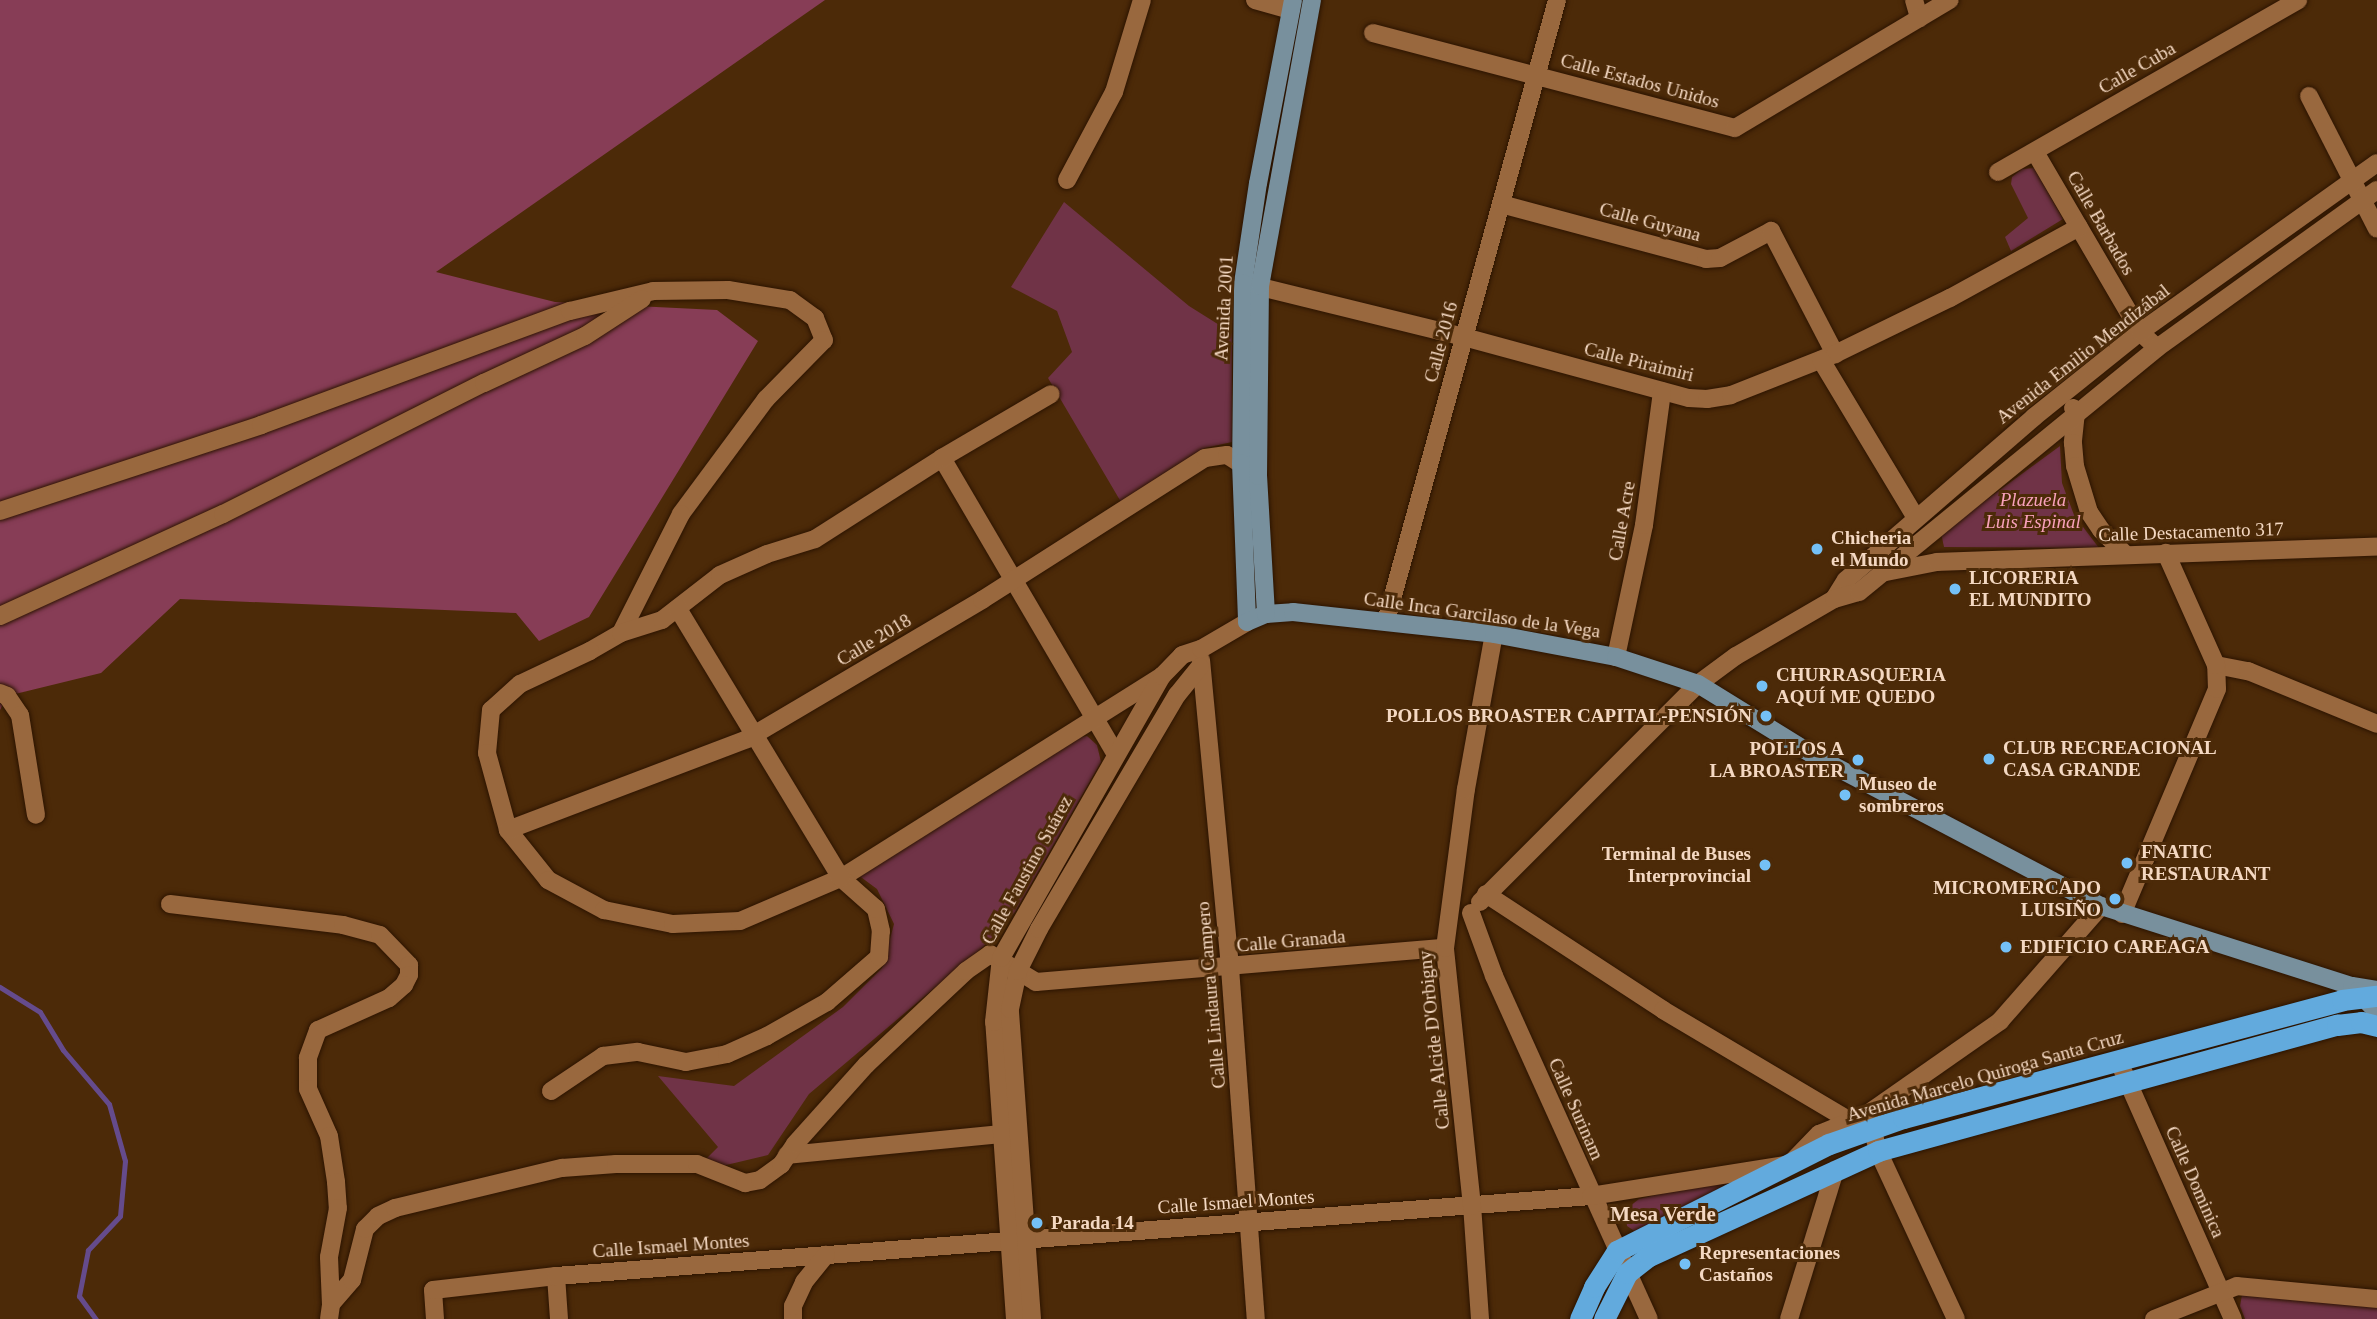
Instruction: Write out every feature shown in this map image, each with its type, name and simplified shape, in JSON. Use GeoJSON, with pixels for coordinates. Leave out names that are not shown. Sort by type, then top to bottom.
{"type":"FeatureCollection","features":[{"type":"Feature","properties":{"kind":"highway","name":"Avenida Marcelo Quiroga Santa Cruz"},"geometry":{"type":"LineString","coordinates":[[1604,1319],[1627,1273],[1649,1256],[1878,1151],[2369,996]]}},
{"type":"Feature","properties":{"kind":"highway","name":"Avenida Marcelo Quiroga Santa Cruz"},"geometry":{"type":"LineString","coordinates":[[1617,1251],[1790,1164],[1872,1128],[2336,1025],[2361,1022],[2377,1026]]}},
{"type":"Feature","properties":{"kind":"highway"},"geometry":{"type":"LineString","coordinates":[[1580,1319],[1594,1287],[1617,1251]]}},
{"type":"Feature","properties":{"kind":"main road","name":"Avenida 2001"},"geometry":{"type":"LineString","coordinates":[[1266,614],[1258,476],[1252,284],[1312,0]]}},
{"type":"Feature","properties":{"kind":"main road","name":"Avenida 2001"},"geometry":{"type":"LineString","coordinates":[[1247,622],[1241,463],[1258,183],[1292,5]]}},
{"type":"Feature","properties":{"kind":"main road","name":"Calle Inca Garcilaso de la Vega"},"geometry":{"type":"LineString","coordinates":[[1247,622],[1266,614],[1293,612],[1494,635],[1616,657],[1698,684],[1813,755],[2101,906],[2369,996]]}},
{"type":"Feature","properties":{"kind":"street"},"geometry":{"type":"LineString","coordinates":[[1067,180],[1114,92],[1142,0]]}},
{"type":"Feature","properties":{"kind":"street"},"geometry":{"type":"LineString","coordinates":[[1255,0],[1292,5]]}},
{"type":"Feature","properties":{"kind":"street","name":"Calle 2016"},"geometry":{"type":"LineString","coordinates":[[1386,621],[1558,0]]}},
{"type":"Feature","properties":{"kind":"street"},"geometry":{"type":"LineString","coordinates":[[1914,0],[1919,18]]}},
{"type":"Feature","properties":{"kind":"street","name":"Calle Estados Unidos"},"geometry":{"type":"LineString","coordinates":[[1373,33],[1538,69],[1735,128],[1950,0]]}},
{"type":"Feature","properties":{"kind":"street","name":"Calle Cuba"},"geometry":{"type":"LineString","coordinates":[[1998,172],[2298,0]]}},
{"type":"Feature","properties":{"kind":"street"},"geometry":{"type":"LineString","coordinates":[[2309,96],[2377,229]]}},
{"type":"Feature","properties":{"kind":"street","name":"Calle Barbados"},"geometry":{"type":"LineString","coordinates":[[2035,152],[2140,332],[2157,348]]}},
{"type":"Feature","properties":{"kind":"street","name":"Avenida Emilio Mendizábal"},"geometry":{"type":"LineString","coordinates":[[1834,599],[1846,580],[1916,517],[2140,332],[2377,163]]}},
{"type":"Feature","properties":{"kind":"street","name":"Avenida Emilio Mendizábal"},"geometry":{"type":"LineString","coordinates":[[1471,913],[1486,894],[1698,684],[1736,656],[1834,599],[1859,592],[2157,348],[2377,190]]}},
{"type":"Feature","properties":{"kind":"street","name":"Calle Guyana"},"geometry":{"type":"LineString","coordinates":[[1501,204],[1706,258],[1720,258],[1771,231],[1828,357],[1916,517]]}},
{"type":"Feature","properties":{"kind":"street","name":"Calle Piraimiri"},"geometry":{"type":"LineString","coordinates":[[1252,284],[1464,337],[1689,398],[1731,395],[1828,357],[1951,298],[2079,226]]}},
{"type":"Feature","properties":{"kind":"street"},"geometry":{"type":"LineString","coordinates":[[0,511],[261,425],[570,311],[653,291],[728,290],[790,300],[815,318],[824,340],[766,399],[681,514],[621,633]]}},
{"type":"Feature","properties":{"kind":"street"},"geometry":{"type":"LineString","coordinates":[[0,616],[223,514],[484,383],[585,336],[653,291]]}},
{"type":"Feature","properties":{"kind":"street","name":"Calle Acre"},"geometry":{"type":"LineString","coordinates":[[1616,657],[1644,525],[1662,391]]}},
{"type":"Feature","properties":{"kind":"street"},"geometry":{"type":"LineString","coordinates":[[1051,394],[942,458],[815,539],[766,554],[720,575],[662,620],[621,633],[520,684],[491,710],[487,753],[508,830],[548,880],[604,910],[673,924],[740,921],[841,878],[1162,676]]}},
{"type":"Feature","properties":{"kind":"street"},"geometry":{"type":"LineString","coordinates":[[2063,396],[2076,412],[2073,443],[2075,466],[2089,512],[2101,530],[2126,555]]}},
{"type":"Feature","properties":{"kind":"street","name":"Calle 2018"},"geometry":{"type":"LineString","coordinates":[[508,830],[755,735],[1014,580],[1205,458],[1227,455],[1241,463]]}},
{"type":"Feature","properties":{"kind":"street"},"geometry":{"type":"LineString","coordinates":[[942,458],[1116,754]]}},
{"type":"Feature","properties":{"kind":"street"},"geometry":{"type":"LineString","coordinates":[[1241,463],[1258,476]]}},
{"type":"Feature","properties":{"kind":"street","name":"Calle Destacamento 317"},"geometry":{"type":"LineString","coordinates":[[1881,573],[1937,562],[2377,547]]}},
{"type":"Feature","properties":{"kind":"street"},"geometry":{"type":"LineString","coordinates":[[2122,914],[2217,689],[2216,665],[2166,554]]}},
{"type":"Feature","properties":{"kind":"street"},"geometry":{"type":"LineString","coordinates":[[551,1091],[603,1056],[638,1052],[685,1062],[727,1054],[767,1036],[827,1002],[879,957],[881,931],[876,909],[841,878],[678,609]]}},
{"type":"Feature","properties":{"kind":"street","name":"Calle Faustino Suárez"},"geometry":{"type":"LineString","coordinates":[[1010,1134],[993,1022],[1001,958],[1162,676],[1182,655],[1201,649],[1247,622]]}},
{"type":"Feature","properties":{"kind":"street","name":"Calle Alcide D'Orbigny"},"geometry":{"type":"LineString","coordinates":[[1480,1319],[1472,1206],[1445,947],[1466,789],[1494,635]]}},
{"type":"Feature","properties":{"kind":"street"},"geometry":{"type":"LineString","coordinates":[[1200,667],[1201,649]]}},
{"type":"Feature","properties":{"kind":"street"},"geometry":{"type":"LineString","coordinates":[[2216,665],[2248,671],[2377,724]]}},
{"type":"Feature","properties":{"kind":"street","name":"Calle Faustino Suárez"},"geometry":{"type":"LineString","coordinates":[[1016,1319],[1018,1241],[1010,1134],[1010,1009],[1018,971],[1039,929],[1177,695],[1200,667]]}},
{"type":"Feature","properties":{"kind":"street","name":"Calle Lindaura Campero"},"geometry":{"type":"LineString","coordinates":[[1200,667],[1230,968],[1256,1319]]}},
{"type":"Feature","properties":{"kind":"street"},"geometry":{"type":"LineString","coordinates":[[0,693],[7,696],[20,715],[36,815]]}},
{"type":"Feature","properties":{"kind":"street"},"geometry":{"type":"LineString","coordinates":[[1486,894],[1664,1010],[1850,1121]]}},
{"type":"Feature","properties":{"kind":"street"},"geometry":{"type":"LineString","coordinates":[[170,904],[343,925],[380,935],[409,965],[409,975],[404,985],[389,998],[318,1030],[308,1058],[308,1089],[328,1136],[337,1182],[338,1208],[329,1257],[330,1311]]}},
{"type":"Feature","properties":{"kind":"street"},"geometry":{"type":"LineString","coordinates":[[1790,1164],[1819,1134],[1866,1115],[2000,1021],[2101,906]]}},
{"type":"Feature","properties":{"kind":"street"},"geometry":{"type":"LineString","coordinates":[[1449,910],[1471,913]]}},
{"type":"Feature","properties":{"kind":"street","name":"Calle Surinam"},"geometry":{"type":"LineString","coordinates":[[1471,913],[1494,976],[1591,1196],[1649,1319]]}},
{"type":"Feature","properties":{"kind":"street","name":"Calle Granada"},"geometry":{"type":"LineString","coordinates":[[1001,958],[1036,982],[1230,968],[1445,947]]}},
{"type":"Feature","properties":{"kind":"street"},"geometry":{"type":"LineString","coordinates":[[330,1311],[352,1280],[365,1229],[377,1216],[395,1208],[562,1168],[616,1164],[697,1164],[745,1183],[769,1175],[866,1065],[966,971],[990,954],[1001,958]]}},
{"type":"Feature","properties":{"kind":"street","name":"Calle Dominica"},"geometry":{"type":"LineString","coordinates":[[2123,1072],[2232,1319]]}},
{"type":"Feature","properties":{"kind":"street"},"geometry":{"type":"LineString","coordinates":[[1872,1128],[1878,1151],[1956,1319]]}},
{"type":"Feature","properties":{"kind":"street"},"geometry":{"type":"LineString","coordinates":[[787,1155],[1010,1134]]}},
{"type":"Feature","properties":{"kind":"street","name":"Calle Ismael Montes"},"geometry":{"type":"LineString","coordinates":[[435,1319],[433,1290],[556,1276],[1591,1196],[1790,1164]]}},
{"type":"Feature","properties":{"kind":"street"},"geometry":{"type":"LineString","coordinates":[[1788,1319],[1835,1170]]}},
{"type":"Feature","properties":{"kind":"street","name":"Calle Faustino Suárez"},"geometry":{"type":"LineString","coordinates":[[1018,1241],[1032,1319]]}},
{"type":"Feature","properties":{"kind":"street"},"geometry":{"type":"LineString","coordinates":[[793,1319],[793,1306],[804,1282],[826,1255]]}},
{"type":"Feature","properties":{"kind":"street"},"geometry":{"type":"LineString","coordinates":[[556,1276],[559,1319]]}},
{"type":"Feature","properties":{"kind":"street"},"geometry":{"type":"LineString","coordinates":[[2154,1319],[2237,1286],[2377,1299]]}},
{"type":"Feature","properties":{"kind":"green space"},"geometry":{"type":"Polygon","coordinates":[[[2034,168],[2063,219],[2011,251],[2005,237],[2028,218],[2011,184],[2012,177],[2022,169],[2034,168]]]}},
{"type":"Feature","properties":{"kind":"green space"},"geometry":{"type":"Polygon","coordinates":[[[1064,202],[1189,306],[1232,333],[1232,442],[1205,448],[1121,502],[1048,378],[1072,352],[1057,311],[1011,287],[1064,202]]]}},
{"type":"Feature","properties":{"kind":"green space","name":"Plazuela Luis Espinal"},"geometry":{"type":"Polygon","coordinates":[[[2060,446],[2062,483],[2074,515],[2099,548],[1944,547],[1941,533],[2060,446]]]}},
{"type":"Feature","properties":{"kind":"green space"},"geometry":{"type":"Polygon","coordinates":[[[1087,736],[1097,745],[1101,762],[1015,912],[983,947],[809,1094],[768,1155],[722,1166],[705,1160],[718,1147],[658,1076],[734,1086],[843,1007],[882,968],[894,924],[877,889],[858,875],[1074,738],[1087,736]]]}},
{"type":"Feature","properties":{"kind":"green space"},"geometry":{"type":"Polygon","coordinates":[[[1747,1173],[1747,1180],[1636,1232],[1627,1226],[1625,1210],[1639,1199],[1747,1173]]]}},
{"type":"Feature","properties":{"kind":"green space"},"geometry":{"type":"Polygon","coordinates":[[[2242,1295],[2377,1307],[2377,1319],[2245,1319],[2240,1306],[2242,1295]]]}},
{"type":"Feature","properties":{"kind":"shaded area"},"geometry":{"type":"Polygon","coordinates":[[[0,0],[825,0],[436,272],[555,302],[717,310],[758,341],[589,617],[539,641],[516,613],[180,599],[101,673],[7,696],[0,710],[0,0]]]}},
{"type":"Feature","properties":{"kind":"waterway"},"geometry":{"type":"LineString","coordinates":[[0,987],[40,1012],[63,1050],[109,1104],[125,1161],[120,1216],[88,1250],[79,1296],[96,1319]]}},
{"type":"Feature","properties":{"kind":"place","name":"Chicheria el Mundo"},"geometry":{"type":"Point","coordinates":[1817,549]}},
{"type":"Feature","properties":{"kind":"place","name":"LICORERIA EL MUNDITO"},"geometry":{"type":"Point","coordinates":[1955,589]}},
{"type":"Feature","properties":{"kind":"place","name":"CHURRASQUERIA AQUÍ ME QUEDO"},"geometry":{"type":"Point","coordinates":[1762,686]}},
{"type":"Feature","properties":{"kind":"place","name":"POLLOS BROASTER CAPITAL-PENSIÓN"},"geometry":{"type":"Point","coordinates":[1766,716]}},
{"type":"Feature","properties":{"kind":"place","name":"CLUB RECREACIONAL CASA GRANDE"},"geometry":{"type":"Point","coordinates":[1989,759]}},
{"type":"Feature","properties":{"kind":"place","name":"POLLOS A LA BROASTER"},"geometry":{"type":"Point","coordinates":[1858,760]}},
{"type":"Feature","properties":{"kind":"place","name":"Museo de sombreros"},"geometry":{"type":"Point","coordinates":[1845,795]}},
{"type":"Feature","properties":{"kind":"place","name":"FNATIC RESTAURANT"},"geometry":{"type":"Point","coordinates":[2127,863]}},
{"type":"Feature","properties":{"kind":"place","name":"Terminal de Buses Interprovincial"},"geometry":{"type":"Point","coordinates":[1765,865]}},
{"type":"Feature","properties":{"kind":"place","name":"MICROMERCADO LUISIÑO"},"geometry":{"type":"Point","coordinates":[2115,899]}},
{"type":"Feature","properties":{"kind":"place","name":"EDIFICIO CAREAGA"},"geometry":{"type":"Point","coordinates":[2006,947]}},
{"type":"Feature","properties":{"kind":"place","name":"Parada 14"},"geometry":{"type":"Point","coordinates":[1037,1223]}},
{"type":"Feature","properties":{"kind":"place","name":"Representaciones Castaños"},"geometry":{"type":"Point","coordinates":[1685,1264]}},
{"type":"Feature","properties":{"kind":"district","name":"Mesa Verde"},"geometry":{"type":"Point","coordinates":[1663,1214]}}]}
